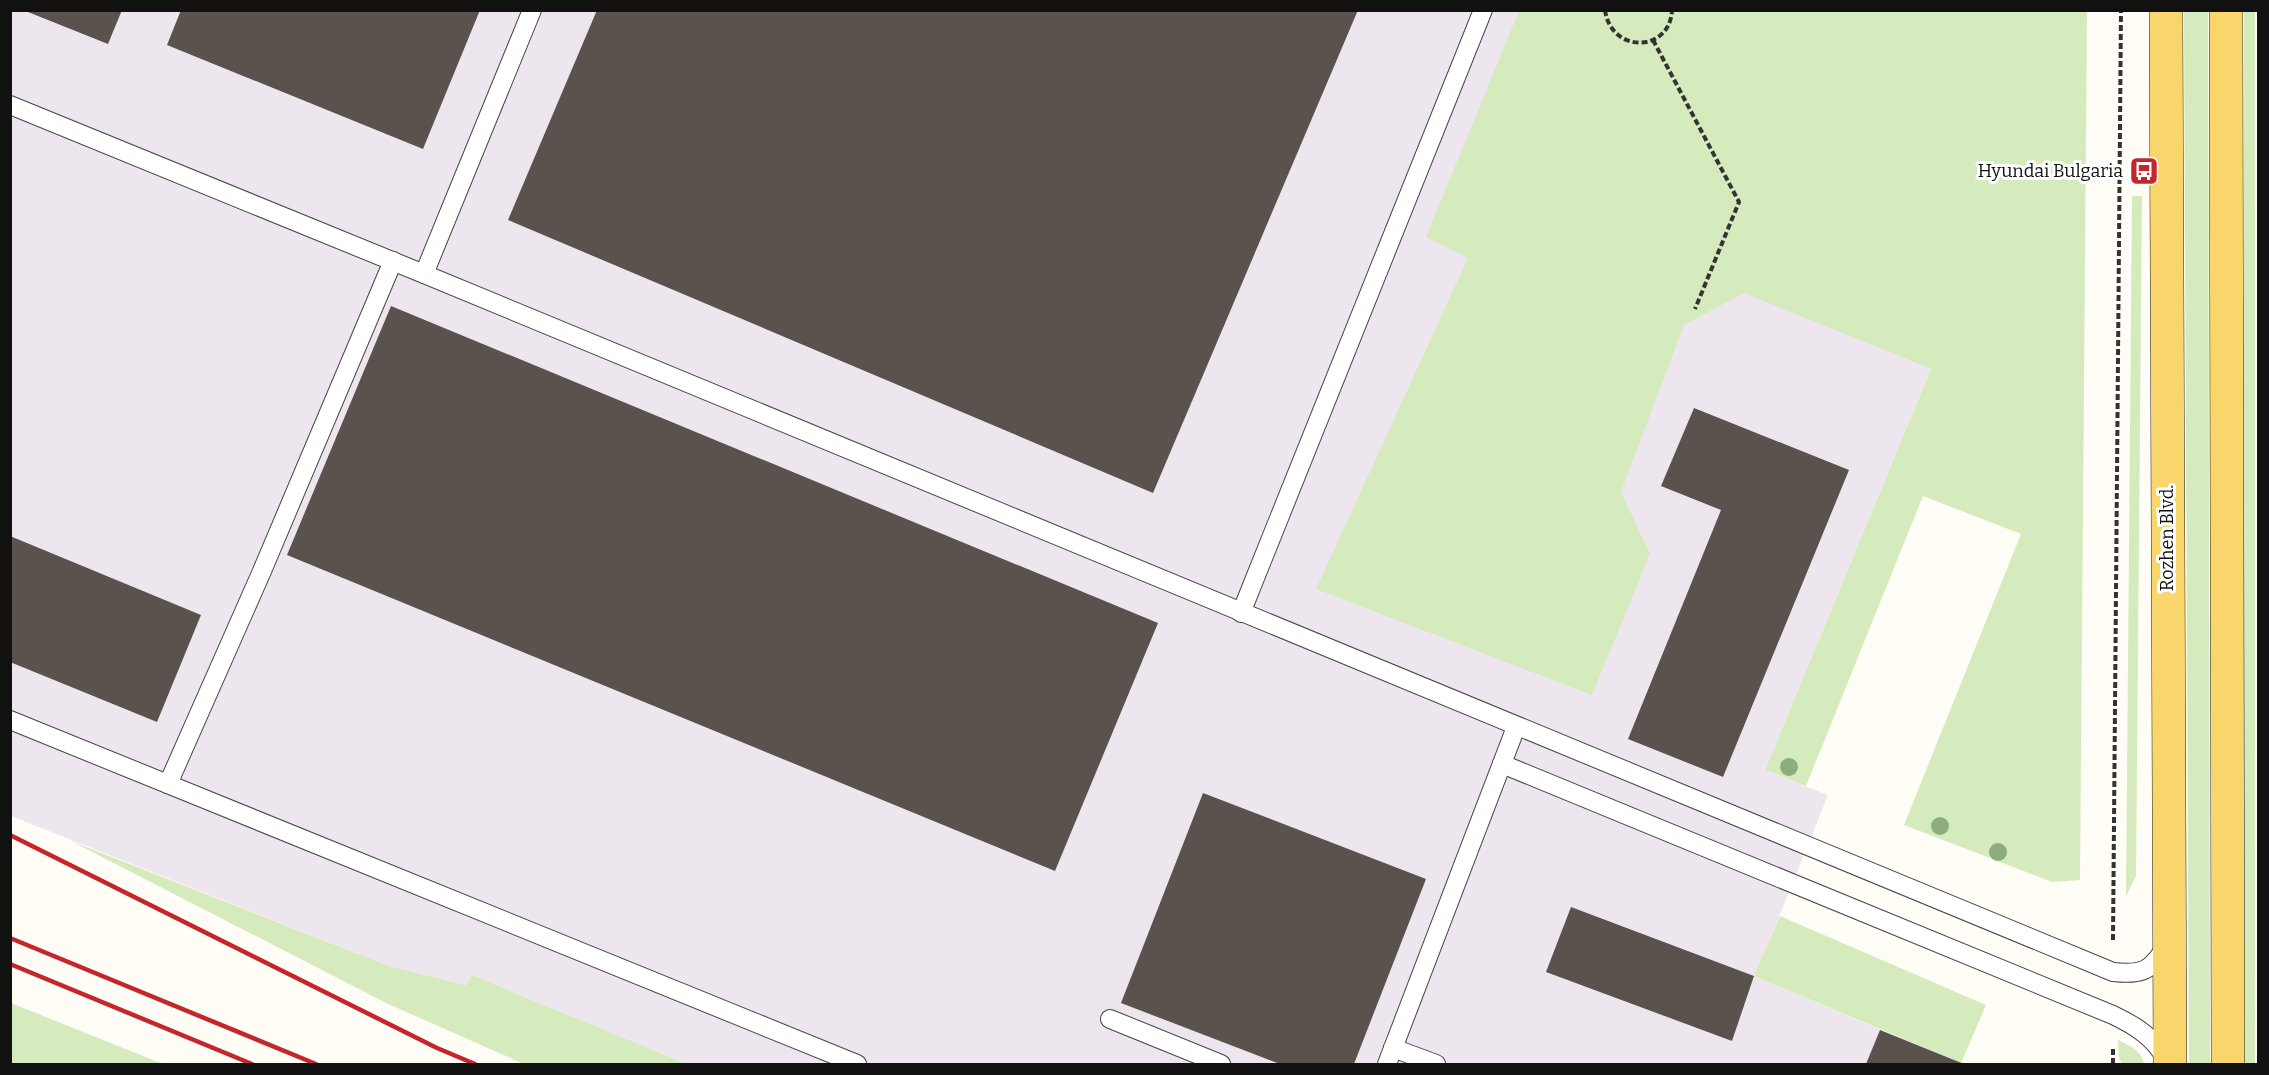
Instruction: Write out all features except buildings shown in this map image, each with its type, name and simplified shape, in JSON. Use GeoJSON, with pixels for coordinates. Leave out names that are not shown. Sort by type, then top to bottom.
{"type":"FeatureCollection","features":[{"type":"Feature","properties":{"kind":"main road","name":"Rozhen Blvd."},"geometry":{"type":"LineString","coordinates":[[2166,10],[2169,1065]]}},
{"type":"Feature","properties":{"kind":"main road"},"geometry":{"type":"LineString","coordinates":[[2226,10],[2228,1065]]}},
{"type":"Feature","properties":{"kind":"lane"},"geometry":{"type":"LineString","coordinates":[[424,274],[532,10]]}},
{"type":"Feature","properties":{"kind":"lane"},"geometry":{"type":"LineString","coordinates":[[1241,613],[1483,10]]}},
{"type":"Feature","properties":{"kind":"lane"},"geometry":{"type":"LineString","coordinates":[[10,105],[2113,972],[2133,974],[2147,970],[2158,960],[2168,944]]}},
{"type":"Feature","properties":{"kind":"lane"},"geometry":{"type":"LineString","coordinates":[[168,784],[262,571],[393,261]]}},
{"type":"Feature","properties":{"kind":"lane"},"geometry":{"type":"LineString","coordinates":[[10,720],[857,1065]]}},
{"type":"Feature","properties":{"kind":"lane"},"geometry":{"type":"LineString","coordinates":[[1436,1065],[1390,1056],[1516,727]]}},
{"type":"Feature","properties":{"kind":"lane"},"geometry":{"type":"LineString","coordinates":[[1502,764],[2113,1015],[2134,1025],[2149,1036],[2160,1048],[2169,1065]]}},
{"type":"Feature","properties":{"kind":"lane"},"geometry":{"type":"LineString","coordinates":[[1110,1019],[1221,1065]]}},
{"type":"Feature","properties":{"kind":"path"},"geometry":{"type":"LineString","coordinates":[[1605,10],[1606,19],[1620,38],[1642,43],[1662,34],[1668,26],[1672,10]]}},
{"type":"Feature","properties":{"kind":"path"},"geometry":{"type":"LineString","coordinates":[[2113,889],[2121,10]]}},
{"type":"Feature","properties":{"kind":"path"},"geometry":{"type":"LineString","coordinates":[[1653,40],[1739,202],[1695,309]]}},
{"type":"Feature","properties":{"kind":"path"},"geometry":{"type":"LineString","coordinates":[[2113,1039],[2113,1065]]}},
{"type":"Feature","properties":{"kind":"shaded area"},"geometry":{"type":"Polygon","coordinates":[[[10,11],[2079,11],[1765,770],[1828,795],[1755,976],[1960,1064],[687,1064],[472,975],[467,985],[389,966],[11,816],[10,11]]]}},
{"type":"Feature","properties":{"kind":"green space"},"geometry":{"type":"Polygon","coordinates":[[[2255,10],[2255,1064],[2243,1064],[2244,11],[2255,10]]]}},
{"type":"Feature","properties":{"kind":"green space"},"geometry":{"type":"Polygon","coordinates":[[[1519,11],[2087,11],[2080,880],[2052,882],[1904,825],[2021,534],[1923,496],[1806,786],[1765,770],[1931,369],[1744,293],[1684,325],[1621,492],[1650,554],[1592,695],[1316,589],[1468,258],[1426,237],[1519,11]]]}},
{"type":"Feature","properties":{"kind":"green space"},"geometry":{"type":"Polygon","coordinates":[[[2184,11],[2208,11],[2210,1064],[2189,1064],[2184,11]]]}},
{"type":"Feature","properties":{"kind":"green space"},"geometry":{"type":"Polygon","coordinates":[[[2132,196],[2142,196],[2136,876],[2126,896],[2132,196]]]}},
{"type":"Feature","properties":{"kind":"green space"},"geometry":{"type":"Polygon","coordinates":[[[71,841],[389,966],[466,985],[472,975],[687,1064],[524,1064],[386,1003],[71,841]]]}},
{"type":"Feature","properties":{"kind":"green space"},"geometry":{"type":"Polygon","coordinates":[[[1780,916],[1986,1005],[1961,1063],[1754,976],[1780,916]]]}},
{"type":"Feature","properties":{"kind":"green space"},"geometry":{"type":"Polygon","coordinates":[[[11,1003],[163,1064],[11,1064],[11,1003]]]}},
{"type":"Feature","properties":{"kind":"green space"},"geometry":{"type":"Polygon","coordinates":[[[2118,1040],[2138,1052],[2144,1064],[2122,1064],[2119,1058],[2118,1040]]]}},
{"type":"Feature","properties":{"kind":"railway"},"geometry":{"type":"LineString","coordinates":[[10,835],[437,1048],[475,1064]]}},
{"type":"Feature","properties":{"kind":"railway"},"geometry":{"type":"LineString","coordinates":[[10,938],[316,1064]]}},
{"type":"Feature","properties":{"kind":"railway"},"geometry":{"type":"LineString","coordinates":[[10,964],[252,1064]]}},
{"type":"Feature","properties":{"kind":"place","name":"Hyundai Bulgaria"},"geometry":{"type":"Point","coordinates":[2144,171]}}]}
